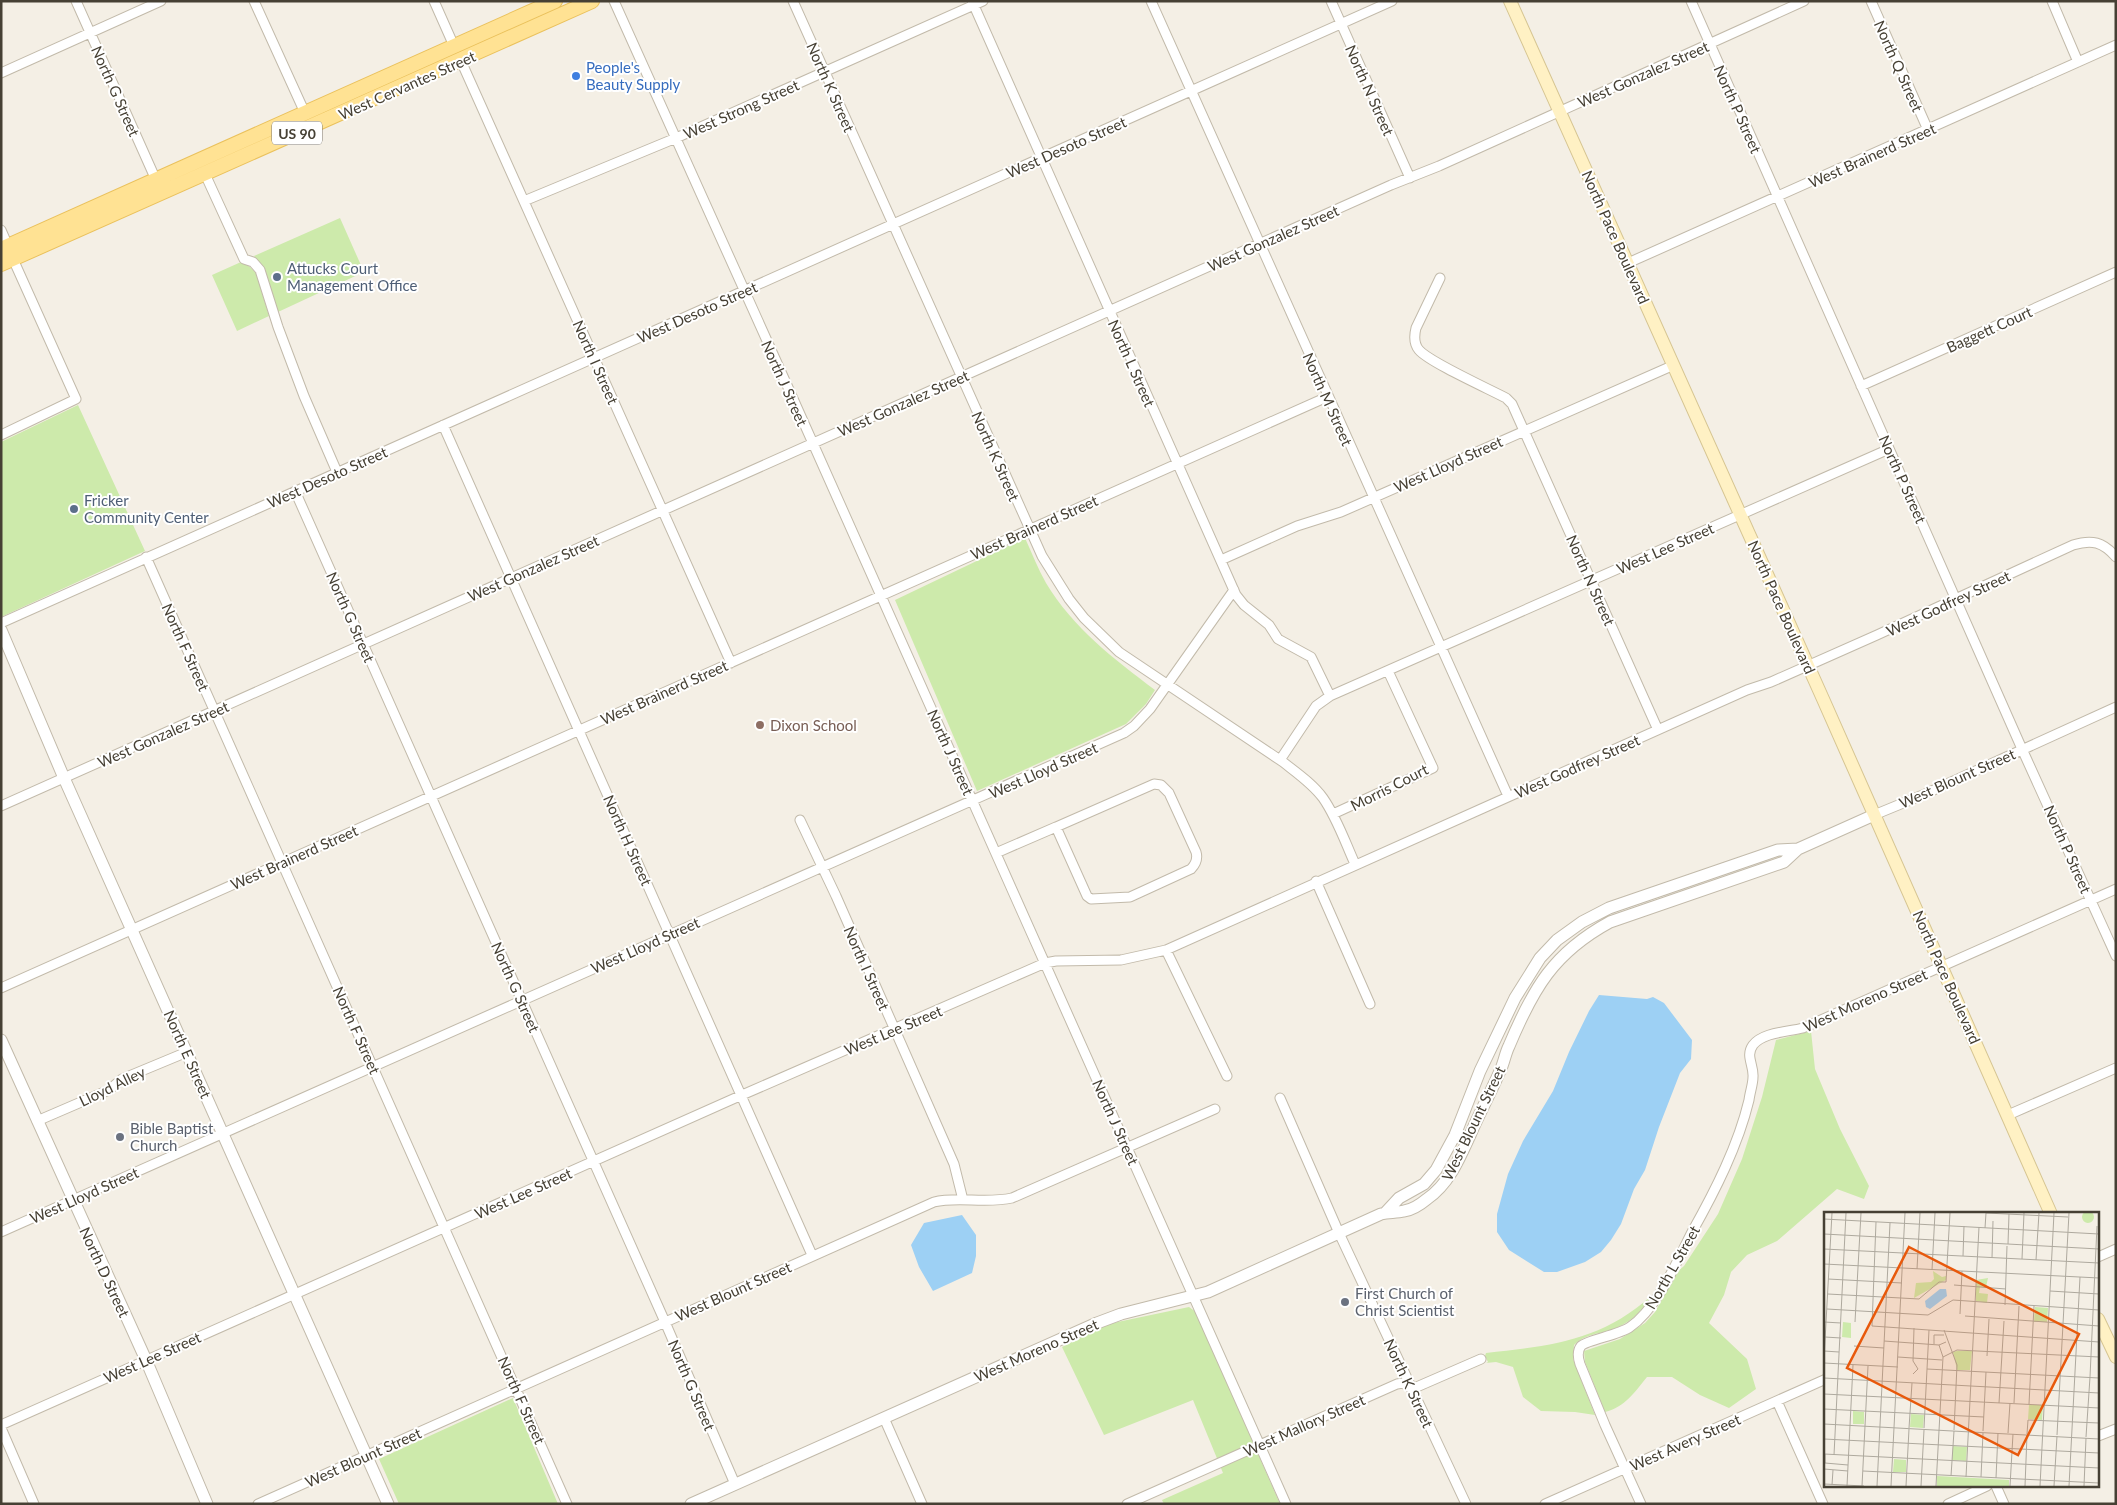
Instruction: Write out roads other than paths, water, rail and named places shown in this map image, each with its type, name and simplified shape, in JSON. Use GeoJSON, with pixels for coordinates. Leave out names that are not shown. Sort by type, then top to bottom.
{"type":"FeatureCollection","features":[{"type":"Feature","properties":{"kind":"main road","name":"West Cervantes Street"},"geometry":{"type":"LineString","coordinates":[[6,255],[156,180],[555,1]]}},
{"type":"Feature","properties":{"kind":"main road","name":"West Cervantes Street"},"geometry":{"type":"LineString","coordinates":[[6,255],[87,226],[592,1]]}},
{"type":"Feature","properties":{"kind":"main road","name":"North Pace Boulevard"},"geometry":{"type":"LineString","coordinates":[[1510,1],[1674,365],[2050,1212]]}},
{"type":"Feature","properties":{"kind":"main road"},"geometry":{"type":"LineString","coordinates":[[205,174],[212,164],[256,144],[266,137],[275,126]]}},
{"type":"Feature","properties":{"kind":"main road"},"geometry":{"type":"LineString","coordinates":[[87,226],[103,213],[152,191],[157,186],[156,180]]}},
{"type":"Feature","properties":{"kind":"main road"},"geometry":{"type":"LineString","coordinates":[[2100,1323],[2116,1357]]}},
{"type":"Feature","properties":{"kind":"street","name":"North G Street"},"geometry":{"type":"LineString","coordinates":[[76,1],[156,180]]}},
{"type":"Feature","properties":{"kind":"street"},"geometry":{"type":"LineString","coordinates":[[1,73],[161,1]]}},
{"type":"Feature","properties":{"kind":"street"},"geometry":{"type":"LineString","coordinates":[[254,1],[305,113]]}},
{"type":"Feature","properties":{"kind":"street"},"geometry":{"type":"LineString","coordinates":[[434,1],[454,46]]}},
{"type":"Feature","properties":{"kind":"street","name":"North J Street"},"geometry":{"type":"LineString","coordinates":[[614,1],[1286,1504]]}},
{"type":"Feature","properties":{"kind":"street","name":"North K Street"},"geometry":{"type":"LineString","coordinates":[[793,1],[960,377],[1054,578],[1084,618],[1119,652],[1301,776],[1322,797],[1333,814],[1355,864]]}},
{"type":"Feature","properties":{"kind":"street","name":"West Strong Street"},"geometry":{"type":"LineString","coordinates":[[524,202],[676,138],[973,3],[983,1]]}},
{"type":"Feature","properties":{"kind":"street","name":"North M Street"},"geometry":{"type":"LineString","coordinates":[[1151,1],[1327,397],[1508,796]]}},
{"type":"Feature","properties":{"kind":"street","name":"North N Street"},"geometry":{"type":"LineString","coordinates":[[1331,1],[1410,178]]}},
{"type":"Feature","properties":{"kind":"street","name":"West Desoto Street"},"geometry":{"type":"LineString","coordinates":[[1,623],[1392,1]]}},
{"type":"Feature","properties":{"kind":"street","name":"North P Street"},"geometry":{"type":"LineString","coordinates":[[1691,1],[2022,749],[2116,956]]}},
{"type":"Feature","properties":{"kind":"street","name":"West Gonzalez Street"},"geometry":{"type":"LineString","coordinates":[[1,806],[1804,1]]}},
{"type":"Feature","properties":{"kind":"street","name":"North Q Street"},"geometry":{"type":"LineString","coordinates":[[1871,1],[1928,130]]}},
{"type":"Feature","properties":{"kind":"street"},"geometry":{"type":"LineString","coordinates":[[2052,1],[2078,62]]}},
{"type":"Feature","properties":{"kind":"street","name":"North L Street"},"geometry":{"type":"LineString","coordinates":[[973,3],[1234,590],[1244,605],[1269,625],[1278,639],[1311,657],[1330,696]]}},
{"type":"Feature","properties":{"kind":"street","name":"West Brainerd Street"},"geometry":{"type":"LineString","coordinates":[[1628,263],[2116,45]]}},
{"type":"Feature","properties":{"kind":"street","name":"North I Street"},"geometry":{"type":"LineString","coordinates":[[461,61],[731,663]]}},
{"type":"Feature","properties":{"kind":"street"},"geometry":{"type":"LineString","coordinates":[[205,174],[244,259],[253,262],[260,270],[278,327],[304,396],[337,472]]}},
{"type":"Feature","properties":{"kind":"street"},"geometry":{"type":"LineString","coordinates":[[1,230],[6,255],[76,400],[1,435]]}},
{"type":"Feature","properties":{"kind":"street","name":"Baggett Court"},"geometry":{"type":"LineString","coordinates":[[1862,386],[2116,272]]}},
{"type":"Feature","properties":{"kind":"street","name":"North N Street"},"geometry":{"type":"LineString","coordinates":[[1440,278],[1416,328],[1414,336],[1416,344],[1426,356],[1506,398],[1512,404],[1658,730]]}},
{"type":"Feature","properties":{"kind":"street","name":"West Lloyd Street"},"geometry":{"type":"LineString","coordinates":[[1221,560],[1297,526],[1341,512],[1674,365]]}},
{"type":"Feature","properties":{"kind":"street","name":"West Brainerd Street"},"geometry":{"type":"LineString","coordinates":[[1,988],[1327,397]]}},
{"type":"Feature","properties":{"kind":"street","name":"North H Street"},"geometry":{"type":"LineString","coordinates":[[443,425],[812,1255]]}},
{"type":"Feature","properties":{"kind":"street","name":"West Lee Street"},"geometry":{"type":"LineString","coordinates":[[1440,648],[1889,449]]}},
{"type":"Feature","properties":{"kind":"street","name":"North G Street"},"geometry":{"type":"LineString","coordinates":[[294,491],[594,1161],[735,1484]]}},
{"type":"Feature","properties":{"kind":"street","name":"West Godfrey Street"},"geometry":{"type":"LineString","coordinates":[[1045,963],[1056,961],[1121,960],[1166,950],[1316,881],[1747,690],[1808,666],[2073,545],[2090,541],[2103,544],[2116,557]]}},
{"type":"Feature","properties":{"kind":"street","name":"North F Street"},"geometry":{"type":"LineString","coordinates":[[146,557],[568,1504]]}},
{"type":"Feature","properties":{"kind":"street","name":"West Lloyd Street"},"geometry":{"type":"LineString","coordinates":[[1,1232],[1124,733],[1143,718],[1234,590]]}},
{"type":"Feature","properties":{"kind":"street","name":"North E Street"},"geometry":{"type":"LineString","coordinates":[[1,630],[64,778],[388,1504]]}},
{"type":"Feature","properties":{"kind":"street"},"geometry":{"type":"LineString","coordinates":[[1280,760],[1316,706],[1330,696],[1440,648]]}},
{"type":"Feature","properties":{"kind":"street","name":"Morris Court"},"geometry":{"type":"LineString","coordinates":[[1333,814],[1433,768],[1388,671]]}},
{"type":"Feature","properties":{"kind":"street","name":"West Blount Street"},"geometry":{"type":"LineString","coordinates":[[1386,1212],[1405,1211],[1416,1206],[1432,1196],[1447,1180],[1490,1096],[1508,1048],[1532,996],[1554,964],[1586,936],[1610,922],[1784,862],[1798,849],[1874,814],[1926,794],[2116,707]]}},
{"type":"Feature","properties":{"kind":"street"},"geometry":{"type":"LineString","coordinates":[[996,853],[1150,785],[1161,785],[1169,793],[1196,852],[1197,861],[1191,869],[1130,897],[1090,900],[1056,827]]}},
{"type":"Feature","properties":{"kind":"street","name":"North I Street"},"geometry":{"type":"LineString","coordinates":[[800,820],[954,1164],[963,1200]]}},
{"type":"Feature","properties":{"kind":"street","name":"West Blount Street"},"geometry":{"type":"LineString","coordinates":[[1386,1212],[1399,1198],[1424,1184],[1446,1154],[1480,1071],[1520,988],[1540,958],[1568,931],[1609,908],[1653,892],[1778,850],[1798,849]]}},
{"type":"Feature","properties":{"kind":"street"},"geometry":{"type":"LineString","coordinates":[[1316,881],[1370,1004]]}},
{"type":"Feature","properties":{"kind":"street","name":"West Moreno Street"},"geometry":{"type":"LineString","coordinates":[[1754,1075],[1749,1056],[1755,1042],[1761,1038],[1803,1028],[2116,889]]}},
{"type":"Feature","properties":{"kind":"street"},"geometry":{"type":"LineString","coordinates":[[1653,892],[1657,905]]}},
{"type":"Feature","properties":{"kind":"street"},"geometry":{"type":"LineString","coordinates":[[1166,950],[1227,1076]]}},
{"type":"Feature","properties":{"kind":"street","name":"West Lee Street"},"geometry":{"type":"LineString","coordinates":[[1,1426],[742,1095],[895,1030],[1045,963]]}},
{"type":"Feature","properties":{"kind":"street"},"geometry":{"type":"LineString","coordinates":[[1520,988],[1532,996]]}},
{"type":"Feature","properties":{"kind":"street","name":"North D Street"},"geometry":{"type":"LineString","coordinates":[[1,1040],[146,1360],[207,1504]]}},
{"type":"Feature","properties":{"kind":"street","name":"Lloyd Alley"},"geometry":{"type":"LineString","coordinates":[[37,1120],[109,1090],[122,1080],[187,1052]]}},
{"type":"Feature","properties":{"kind":"street"},"geometry":{"type":"LineString","coordinates":[[2008,1115],[2116,1068]]}},
{"type":"Feature","properties":{"kind":"street","name":"North L Street"},"geometry":{"type":"LineString","coordinates":[[1641,1504],[1580,1364],[1578,1358],[1579,1348],[1583,1344],[1612,1336],[1630,1328],[1651,1308],[1704,1211],[1733,1149],[1754,1075]]}},
{"type":"Feature","properties":{"kind":"street","name":"North K Street"},"geometry":{"type":"LineString","coordinates":[[1280,1098],[1339,1233],[1466,1504]]}},
{"type":"Feature","properties":{"kind":"street","name":"West Blount Street"},"geometry":{"type":"LineString","coordinates":[[258,1504],[934,1202],[963,1200],[990,1202],[1012,1198],[1215,1109]]}},
{"type":"Feature","properties":{"kind":"street","name":"West Moreno Street"},"geometry":{"type":"LineString","coordinates":[[691,1504],[1097,1323],[1121,1314],[1208,1292],[1386,1212]]}},
{"type":"Feature","properties":{"kind":"street"},"geometry":{"type":"LineString","coordinates":[[2100,1256],[2116,1249]]}},
{"type":"Feature","properties":{"kind":"street","name":"West Mallory Street"},"geometry":{"type":"LineString","coordinates":[[1127,1504],[1397,1384],[1403,1383],[1412,1389],[1481,1359]]}},
{"type":"Feature","properties":{"kind":"street","name":"West Avery Street"},"geometry":{"type":"LineString","coordinates":[[1545,1504],[1824,1380]]}},
{"type":"Feature","properties":{"kind":"street"},"geometry":{"type":"LineString","coordinates":[[1777,1401],[1822,1504]]}},
{"type":"Feature","properties":{"kind":"street"},"geometry":{"type":"LineString","coordinates":[[884,1418],[922,1504]]}},
{"type":"Feature","properties":{"kind":"street"},"geometry":{"type":"LineString","coordinates":[[1,1426],[34,1504]]}},
{"type":"Feature","properties":{"kind":"street"},"geometry":{"type":"LineString","coordinates":[[2100,1435],[2116,1429]]}},
{"type":"Feature","properties":{"kind":"street"},"geometry":{"type":"LineString","coordinates":[[1948,1504],[1983,1488]]}},
{"type":"Feature","properties":{"kind":"street"},"geometry":{"type":"LineString","coordinates":[[1997,1488],[2004,1504]]}},
{"type":"Feature","properties":{"kind":"water"},"geometry":{"type":"Polygon","coordinates":[[[1599,995],[1647,999],[1653,997],[1664,1003],[1692,1040],[1691,1059],[1680,1073],[1645,1170],[1634,1189],[1621,1224],[1611,1240],[1601,1252],[1585,1262],[1557,1272],[1544,1272],[1509,1250],[1497,1232],[1497,1214],[1508,1174],[1523,1141],[1553,1091],[1569,1052],[1599,995]]]}},
{"type":"Feature","properties":{"kind":"water"},"geometry":{"type":"Polygon","coordinates":[[[962,1215],[976,1235],[976,1256],[972,1273],[933,1291],[919,1267],[911,1245],[924,1223],[962,1215]]]}},
{"type":"Feature","properties":{"kind":"place","name":"People's Beauty Supply"},"geometry":{"type":"Point","coordinates":[576,76]}},
{"type":"Feature","properties":{"kind":"place","name":"Attucks Court Management Office"},"geometry":{"type":"Point","coordinates":[277,277]}},
{"type":"Feature","properties":{"kind":"place","name":"Fricker Community Center"},"geometry":{"type":"Point","coordinates":[74,509]}},
{"type":"Feature","properties":{"kind":"place","name":"Dixon School"},"geometry":{"type":"Point","coordinates":[760,725]}},
{"type":"Feature","properties":{"kind":"place","name":"Bible Baptist Church"},"geometry":{"type":"Point","coordinates":[120,1137]}},
{"type":"Feature","properties":{"kind":"place","name":"First Church of Christ Scientist"},"geometry":{"type":"Point","coordinates":[1345,1302]}}]}
